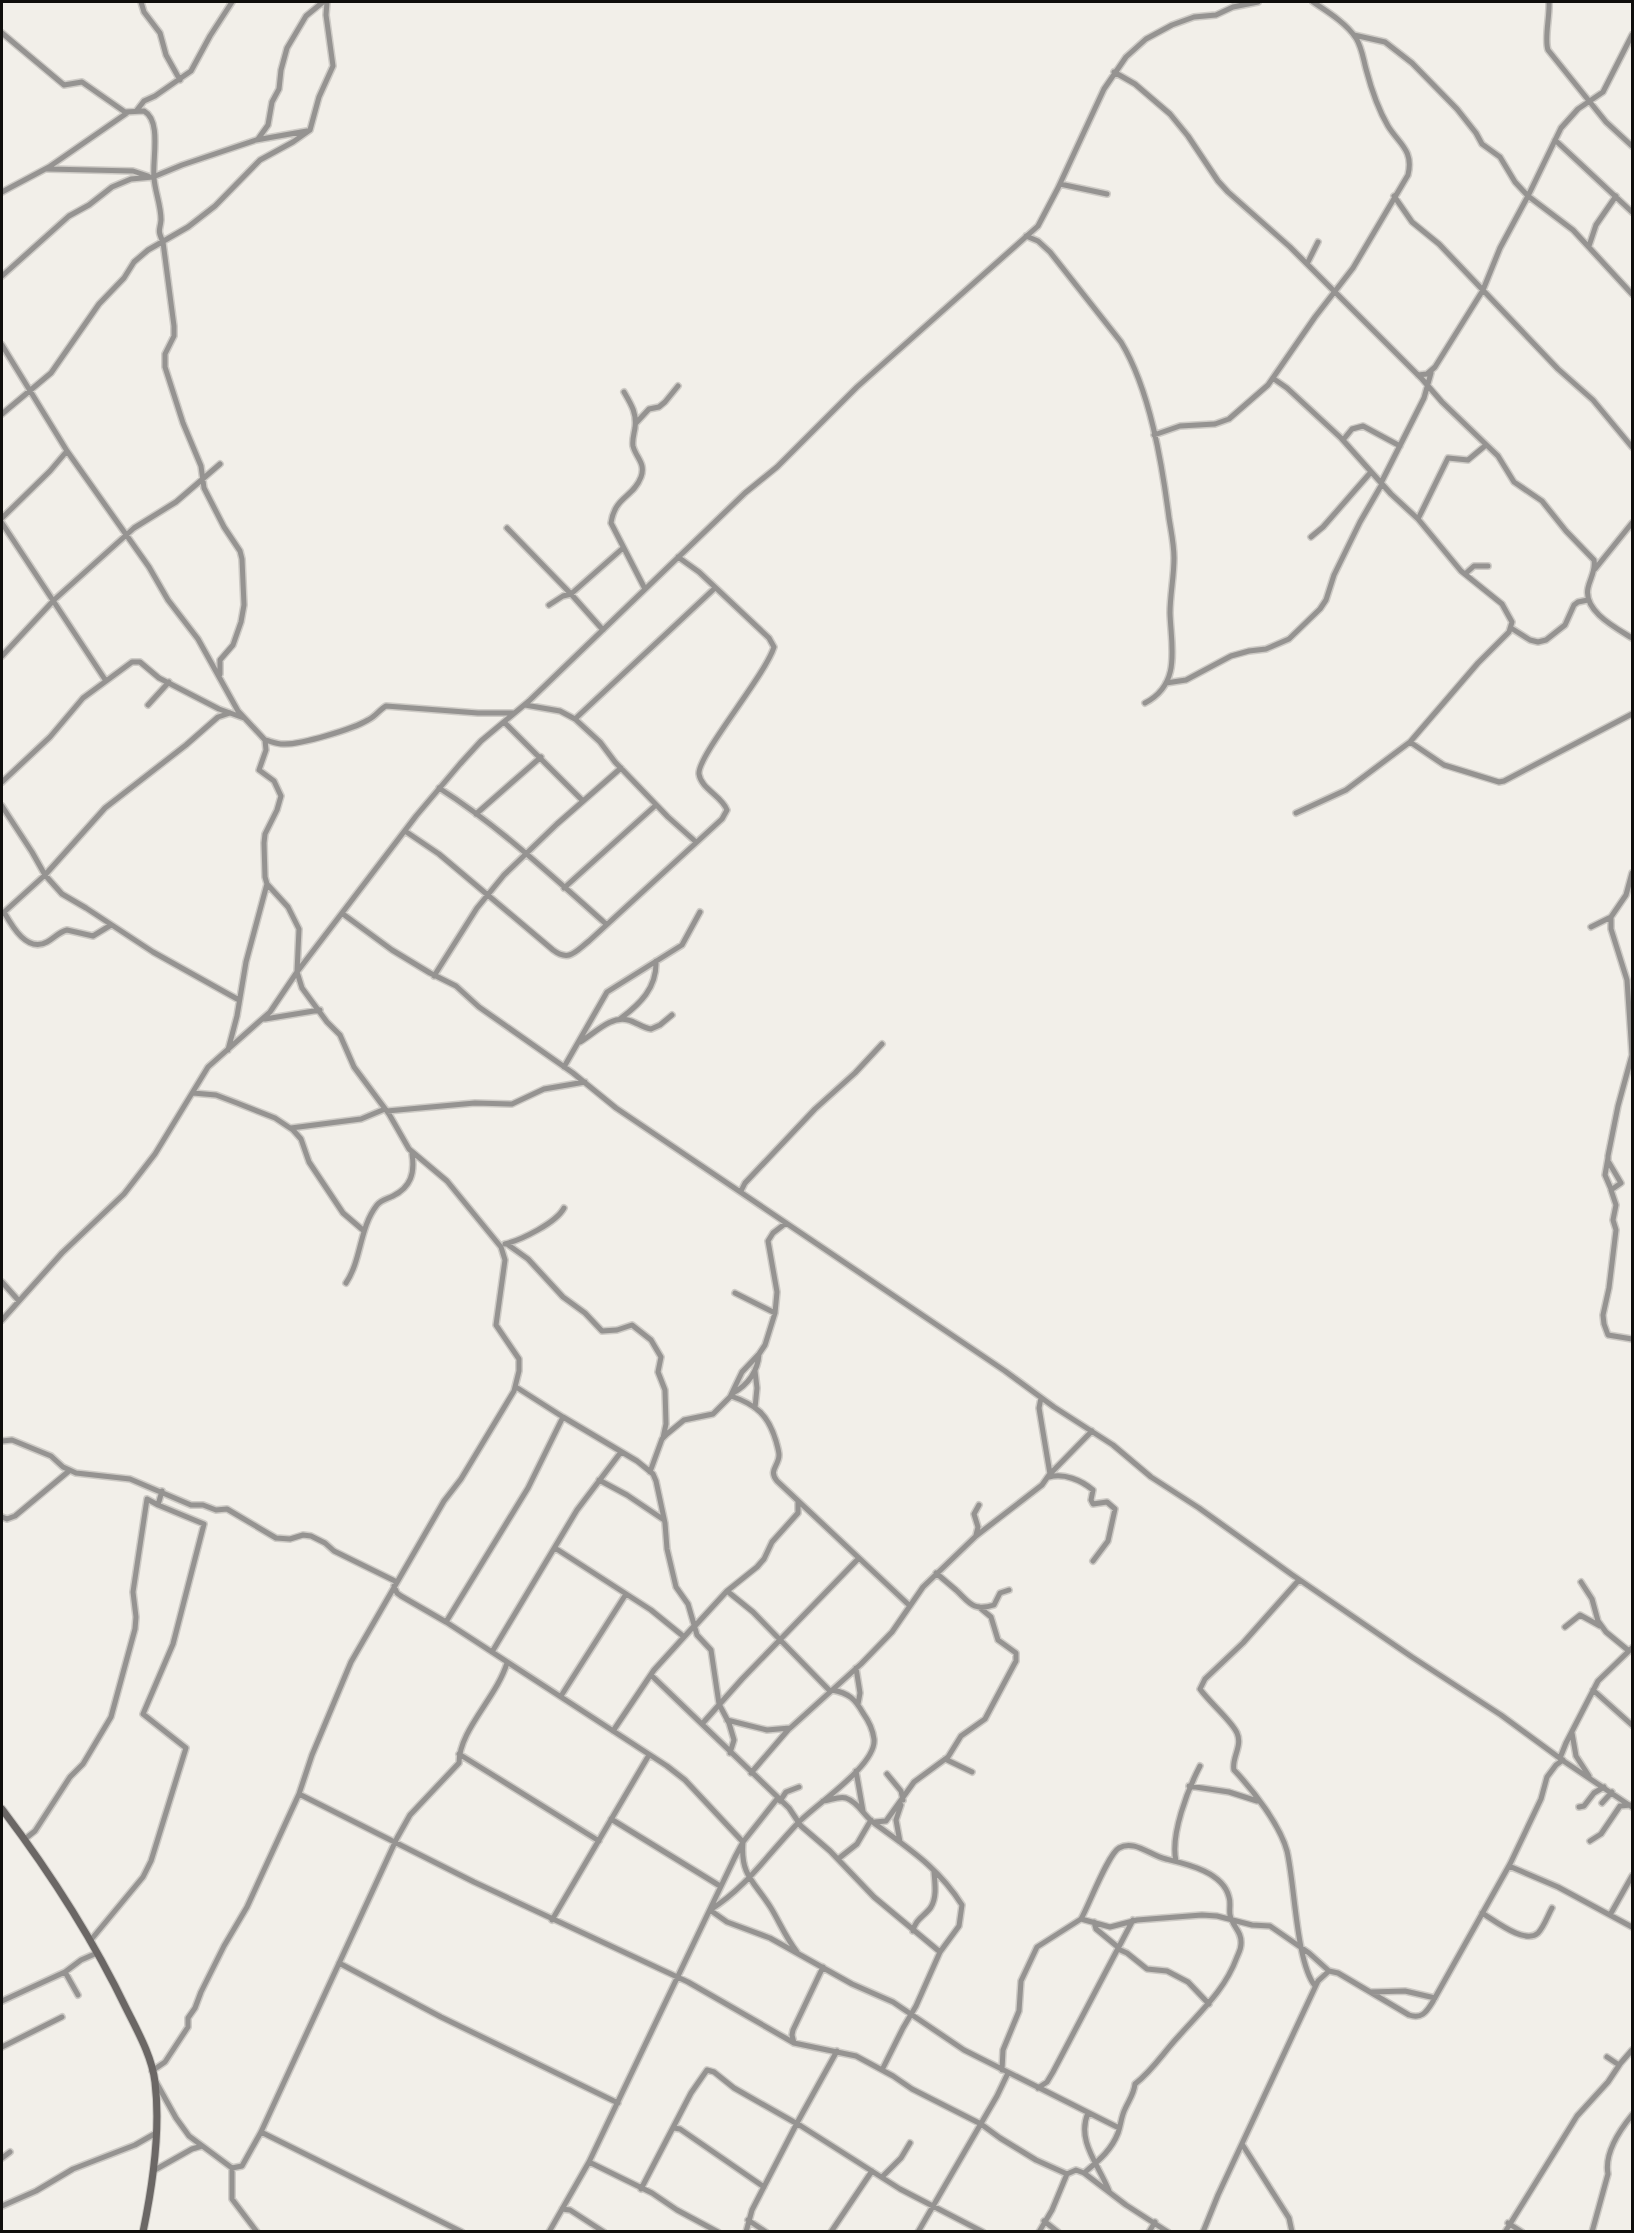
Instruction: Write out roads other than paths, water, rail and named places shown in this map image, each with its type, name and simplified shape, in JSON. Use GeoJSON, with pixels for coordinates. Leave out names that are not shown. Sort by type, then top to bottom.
{"type":"FeatureCollection","features":[{"type":"Feature","properties":{"kind":"street"},"geometry":{"type":"LineString","coordinates":[[141,2],[144,12],[160,33],[166,56],[180,80]]}},
{"type":"Feature","properties":{"kind":"street"},"geometry":{"type":"LineString","coordinates":[[137,110],[144,101],[180,80],[193,69],[210,36],[232,2]]}},
{"type":"Feature","properties":{"kind":"street"},"geometry":{"type":"LineString","coordinates":[[2,414],[51,373],[99,304],[124,278],[134,262],[148,250],[188,227],[216,206],[257,162],[300,138],[309,130],[319,97],[333,66],[325,2]]}},
{"type":"Feature","properties":{"kind":"street"},"geometry":{"type":"LineString","coordinates":[[256,140],[268,125],[272,102],[279,89],[287,48],[306,16],[325,2]]}},
{"type":"Feature","properties":{"kind":"street"},"geometry":{"type":"LineString","coordinates":[[2,1320],[62,1254],[124,1194],[155,1154],[211,1064],[263,1019],[405,831],[481,741],[525,705],[745,493],[777,467],[857,387],[968,290],[1041,221],[1104,88],[1126,57],[1146,39],[1172,25],[1194,17],[1220,14],[1242,3],[1258,2]]}},
{"type":"Feature","properties":{"kind":"street"},"geometry":{"type":"LineString","coordinates":[[1154,435],[1180,426],[1215,424],[1229,419],[1274,379],[1315,317],[1353,268],[1408,175],[1409,155],[1386,123],[1371,85],[1360,45],[1354,35],[1313,2]]}},
{"type":"Feature","properties":{"kind":"street"},"geometry":{"type":"LineString","coordinates":[[1549,2],[1550,21],[1546,38],[1548,50],[1606,122],[1632,146]]}},
{"type":"Feature","properties":{"kind":"street"},"geometry":{"type":"LineString","coordinates":[[2,33],[64,85],[82,82],[127,113]]}},
{"type":"Feature","properties":{"kind":"street"},"geometry":{"type":"LineString","coordinates":[[1354,35],[1384,42],[1412,63],[1456,109],[1482,144],[1500,158],[1515,182],[1528,196],[1559,219],[1589,246],[1632,294]]}},
{"type":"Feature","properties":{"kind":"street"},"geometry":{"type":"LineString","coordinates":[[1166,683],[1186,680],[1231,656],[1266,649],[1289,639],[1320,609],[1360,522],[1382,484],[1424,398],[1432,371],[1482,290],[1500,248],[1555,140],[1569,118],[1589,100],[1603,92],[1632,35]]}},
{"type":"Feature","properties":{"kind":"street"},"geometry":{"type":"LineString","coordinates":[[1114,72],[1130,80],[1170,114],[1228,192],[1307,264],[1498,456],[1514,482],[1542,501],[1595,562],[1595,569],[1587,592],[1588,600],[1597,612],[1632,638]]}},
{"type":"Feature","properties":{"kind":"street"},"geometry":{"type":"LineString","coordinates":[[2,192],[43,170],[127,113],[137,110],[150,115],[154,128],[151,177],[161,219],[158,230],[163,242],[174,333],[165,354],[165,367],[183,423],[196,452],[204,488],[240,551],[244,580],[244,604],[237,636],[220,660],[219,670],[222,681]]}},
{"type":"Feature","properties":{"kind":"street"},"geometry":{"type":"LineString","coordinates":[[2,276],[69,216],[89,205],[110,188],[131,179],[151,177],[256,140],[309,130]]}},
{"type":"Feature","properties":{"kind":"street"},"geometry":{"type":"LineString","coordinates":[[1555,140],[1632,212]]}},
{"type":"Feature","properties":{"kind":"street"},"geometry":{"type":"LineString","coordinates":[[43,170],[54,168],[82,171],[132,171],[151,177]]}},
{"type":"Feature","properties":{"kind":"street"},"geometry":{"type":"LineString","coordinates":[[1060,184],[1107,194]]}},
{"type":"Feature","properties":{"kind":"street"},"geometry":{"type":"LineString","coordinates":[[1394,196],[1412,222],[1439,244],[1558,369],[1593,400],[1632,447]]}},
{"type":"Feature","properties":{"kind":"street"},"geometry":{"type":"LineString","coordinates":[[1589,246],[1596,225],[1616,196]]}},
{"type":"Feature","properties":{"kind":"street"},"geometry":{"type":"LineString","coordinates":[[1026,236],[1043,245],[1050,252],[1121,342],[1149,410],[1164,474],[1174,560],[1170,614],[1172,671],[1155,697],[1145,703]]}},
{"type":"Feature","properties":{"kind":"street"},"geometry":{"type":"LineString","coordinates":[[1307,264],[1318,242]]}},
{"type":"Feature","properties":{"kind":"street"},"geometry":{"type":"LineString","coordinates":[[2,345],[66,451],[149,567],[168,600],[198,639],[244,718],[264,740],[266,750],[259,770],[274,781],[281,796],[278,810],[268,825],[264,843],[265,876],[267,884],[288,907],[299,929],[297,972],[302,988],[327,1022],[340,1035],[359,1075],[386,1110],[412,1152],[447,1181],[500,1245],[505,1260],[496,1321],[519,1359],[516,1387],[461,1479],[444,1501],[346,1674],[312,1755],[299,1794],[247,1907],[224,1946],[188,2018],[188,2027],[165,2062],[152,2072]]}},
{"type":"Feature","properties":{"kind":"street"},"geometry":{"type":"LineString","coordinates":[[1418,375],[1432,371]]}},
{"type":"Feature","properties":{"kind":"street"},"geometry":{"type":"LineString","coordinates":[[1274,379],[1287,388],[1343,440],[1382,484],[1418,519],[1465,574],[1502,604],[1510,617],[1511,628],[1410,742],[1346,789],[1296,813]]}},
{"type":"Feature","properties":{"kind":"street"},"geometry":{"type":"LineString","coordinates":[[635,424],[649,409],[659,407],[665,402],[678,386]]}},
{"type":"Feature","properties":{"kind":"street"},"geometry":{"type":"LineString","coordinates":[[624,392],[632,406],[635,424],[632,440],[636,454],[643,465],[643,471],[633,489],[618,502],[611,523],[645,589]]}},
{"type":"Feature","properties":{"kind":"street"},"geometry":{"type":"LineString","coordinates":[[1343,440],[1352,429],[1363,426],[1400,446]]}},
{"type":"Feature","properties":{"kind":"street"},"geometry":{"type":"LineString","coordinates":[[1418,519],[1448,458],[1468,460],[1486,445]]}},
{"type":"Feature","properties":{"kind":"street"},"geometry":{"type":"LineString","coordinates":[[2,518],[50,471],[66,451]]}},
{"type":"Feature","properties":{"kind":"street"},"geometry":{"type":"LineString","coordinates":[[2,656],[54,600],[134,528],[176,501],[220,464]]}},
{"type":"Feature","properties":{"kind":"street"},"geometry":{"type":"LineString","coordinates":[[1311,537],[1371,472]]}},
{"type":"Feature","properties":{"kind":"street"},"geometry":{"type":"LineString","coordinates":[[2,523],[106,681]]}},
{"type":"Feature","properties":{"kind":"street"},"geometry":{"type":"LineString","coordinates":[[1595,569],[1632,523]]}},
{"type":"Feature","properties":{"kind":"street"},"geometry":{"type":"LineString","coordinates":[[507,528],[603,630]]}},
{"type":"Feature","properties":{"kind":"street"},"geometry":{"type":"LineString","coordinates":[[549,605],[571,594],[623,548]]}},
{"type":"Feature","properties":{"kind":"street"},"geometry":{"type":"LineString","coordinates":[[405,831],[439,854],[561,956],[569,956],[722,819],[727,810],[700,777],[701,763],[762,673],[774,647],[769,638],[678,557]]}},
{"type":"Feature","properties":{"kind":"street"},"geometry":{"type":"LineString","coordinates":[[1465,574],[1474,566],[1488,566]]}},
{"type":"Feature","properties":{"kind":"street"},"geometry":{"type":"LineString","coordinates":[[575,719],[715,588]]}},
{"type":"Feature","properties":{"kind":"street"},"geometry":{"type":"LineString","coordinates":[[1511,628],[1530,640],[1538,642],[1546,640],[1564,625],[1574,604],[1588,600]]}},
{"type":"Feature","properties":{"kind":"street"},"geometry":{"type":"LineString","coordinates":[[2,782],[50,737],[83,698],[135,661],[140,662],[155,675],[244,718]]}},
{"type":"Feature","properties":{"kind":"street"},"geometry":{"type":"LineString","coordinates":[[148,705],[169,682]]}},
{"type":"Feature","properties":{"kind":"street"},"geometry":{"type":"LineString","coordinates":[[525,705],[560,711],[575,719],[600,742],[621,768],[680,830],[696,842]]}},
{"type":"Feature","properties":{"kind":"street"},"geometry":{"type":"LineString","coordinates":[[264,740],[283,744],[303,741],[357,726],[371,719],[376,711],[386,706],[515,713]]}},
{"type":"Feature","properties":{"kind":"street"},"geometry":{"type":"LineString","coordinates":[[111,925],[93,936],[67,930],[43,944],[32,943],[19,935],[3,913],[45,875],[105,808],[218,717],[230,713]]}},
{"type":"Feature","properties":{"kind":"street"},"geometry":{"type":"LineString","coordinates":[[1410,742],[1444,765],[1499,782],[1632,714]]}},
{"type":"Feature","properties":{"kind":"street"},"geometry":{"type":"LineString","coordinates":[[504,722],[583,801]]}},
{"type":"Feature","properties":{"kind":"street"},"geometry":{"type":"LineString","coordinates":[[476,814],[541,758]]}},
{"type":"Feature","properties":{"kind":"street"},"geometry":{"type":"LineString","coordinates":[[434,976],[477,908],[488,895],[525,854],[621,768]]}},
{"type":"Feature","properties":{"kind":"street"},"geometry":{"type":"LineString","coordinates":[[439,788],[476,814],[606,924]]}},
{"type":"Feature","properties":{"kind":"street"},"geometry":{"type":"LineString","coordinates":[[564,888],[656,805]]}},
{"type":"Feature","properties":{"kind":"street"},"geometry":{"type":"LineString","coordinates":[[2,806],[45,875],[62,894],[153,952],[239,999]]}},
{"type":"Feature","properties":{"kind":"street"},"geometry":{"type":"LineString","coordinates":[[1591,927],[1611,917],[1626,894],[1632,873]]}},
{"type":"Feature","properties":{"kind":"street"},"geometry":{"type":"LineString","coordinates":[[228,1050],[246,962],[267,884]]}},
{"type":"Feature","properties":{"kind":"street"},"geometry":{"type":"LineString","coordinates":[[564,1067],[601,1000],[608,992],[682,945],[700,912]]}},
{"type":"Feature","properties":{"kind":"street"},"geometry":{"type":"LineString","coordinates":[[342,914],[392,950],[434,976],[456,986],[478,1007],[585,1082],[626,1114],[1092,1431],[1151,1477],[1199,1508],[1299,1580],[1501,1714],[1632,1806]]}},
{"type":"Feature","properties":{"kind":"street"},"geometry":{"type":"LineString","coordinates":[[1611,917],[1611,929],[1627,980],[1632,1055],[1617,1106],[1605,1175],[1616,1205],[1613,1220],[1616,1230],[1603,1321],[1608,1335],[1632,1339]]}},
{"type":"Feature","properties":{"kind":"street"},"geometry":{"type":"LineString","coordinates":[[579,1042],[633,1009],[651,990],[657,974],[656,962]]}},
{"type":"Feature","properties":{"kind":"street"},"geometry":{"type":"LineString","coordinates":[[263,1019],[320,1010]]}},
{"type":"Feature","properties":{"kind":"street"},"geometry":{"type":"LineString","coordinates":[[620,1019],[630,1020],[651,1029],[672,1015]]}},
{"type":"Feature","properties":{"kind":"street"},"geometry":{"type":"LineString","coordinates":[[741,1191],[815,1109],[855,1073],[882,1044]]}},
{"type":"Feature","properties":{"kind":"street"},"geometry":{"type":"LineString","coordinates":[[290,1128],[361,1119],[386,1110],[475,1102],[512,1104],[544,1089],[585,1082]]}},
{"type":"Feature","properties":{"kind":"street"},"geometry":{"type":"LineString","coordinates":[[192,1093],[205,1093],[233,1101],[250,1110],[265,1113],[290,1128],[302,1138],[309,1162],[343,1213],[364,1231]]}},
{"type":"Feature","properties":{"kind":"street"},"geometry":{"type":"LineString","coordinates":[[346,1282],[356,1265],[364,1231],[379,1203],[394,1196],[407,1186],[413,1170],[412,1152]]}},
{"type":"Feature","properties":{"kind":"street"},"geometry":{"type":"LineString","coordinates":[[1608,1158],[1621,1182],[1611,1189]]}},
{"type":"Feature","properties":{"kind":"street"},"geometry":{"type":"LineString","coordinates":[[500,1245],[507,1244],[550,1222],[564,1208]]}},
{"type":"Feature","properties":{"kind":"street"},"geometry":{"type":"LineString","coordinates":[[732,1395],[742,1372],[765,1345],[775,1313],[777,1292],[768,1240],[786,1223]]}},
{"type":"Feature","properties":{"kind":"street"},"geometry":{"type":"LineString","coordinates":[[507,1244],[528,1259],[563,1297],[585,1313],[602,1331],[632,1325],[651,1340],[661,1357],[658,1372],[666,1390],[666,1424],[650,1472]]}},
{"type":"Feature","properties":{"kind":"street"},"geometry":{"type":"LineString","coordinates":[[2,1281],[19,1301]]}},
{"type":"Feature","properties":{"kind":"street"},"geometry":{"type":"LineString","coordinates":[[735,1293],[775,1313]]}},
{"type":"Feature","properties":{"kind":"street"},"geometry":{"type":"LineString","coordinates":[[755,1408],[757,1388],[755,1371],[759,1354]]}},
{"type":"Feature","properties":{"kind":"street"},"geometry":{"type":"LineString","coordinates":[[662,1439],[684,1420],[713,1414],[745,1385],[755,1371]]}},
{"type":"Feature","properties":{"kind":"street"},"geometry":{"type":"LineString","coordinates":[[516,1387],[637,1461],[650,1472],[656,1481],[676,1587],[688,1604],[698,1635],[711,1650],[720,1704],[734,1740],[730,1753]]}},
{"type":"Feature","properties":{"kind":"street"},"geometry":{"type":"LineString","coordinates":[[732,1395],[764,1414],[772,1426],[779,1453],[772,1476],[910,1606]]}},
{"type":"Feature","properties":{"kind":"street"},"geometry":{"type":"LineString","coordinates":[[1041,1398],[1039,1408],[1048,1475]]}},
{"type":"Feature","properties":{"kind":"street"},"geometry":{"type":"LineString","coordinates":[[446,1622],[528,1488],[563,1417]]}},
{"type":"Feature","properties":{"kind":"street"},"geometry":{"type":"LineString","coordinates":[[751,1773],[790,1728],[892,1632],[916,1594],[936,1573],[976,1536],[1033,1493],[1092,1431]]}},
{"type":"Feature","properties":{"kind":"street"},"geometry":{"type":"LineString","coordinates":[[2,1441],[12,1440],[51,1456],[69,1471],[79,1474],[120,1477],[146,1484],[192,1505],[203,1505],[216,1510],[227,1509],[276,1538],[311,1536],[395,1584],[397,1593],[401,1596],[446,1622],[561,1696],[685,1780],[743,1842],[742,1857],[749,1879],[772,1909],[788,1940],[800,1955]]}},
{"type":"Feature","properties":{"kind":"street"},"geometry":{"type":"LineString","coordinates":[[492,1652],[577,1510],[621,1452]]}},
{"type":"Feature","properties":{"kind":"street"},"geometry":{"type":"LineString","coordinates":[[2,1517],[7,1519],[15,1516],[69,1471]]}},
{"type":"Feature","properties":{"kind":"street"},"geometry":{"type":"LineString","coordinates":[[1048,1475],[1078,1481],[1093,1490],[1093,1504],[1107,1502],[1115,1509],[1108,1541],[1093,1561]]}},
{"type":"Feature","properties":{"kind":"street"},"geometry":{"type":"LineString","coordinates":[[599,1480],[627,1495],[664,1520]]}},
{"type":"Feature","properties":{"kind":"street"},"geometry":{"type":"LineString","coordinates":[[25,1839],[35,1831],[70,1777],[83,1764],[114,1707],[135,1629],[133,1592],[147,1498],[146,1484]]}},
{"type":"Feature","properties":{"kind":"street"},"geometry":{"type":"LineString","coordinates":[[158,1505],[162,1491]]}},
{"type":"Feature","properties":{"kind":"street"},"geometry":{"type":"LineString","coordinates":[[90,1941],[143,1877],[151,1861],[186,1748],[143,1714],[173,1644],[204,1524],[158,1505],[147,1498]]}},
{"type":"Feature","properties":{"kind":"street"},"geometry":{"type":"LineString","coordinates":[[613,1731],[651,1675],[683,1636],[727,1591],[764,1559],[772,1542],[798,1513],[798,1502]]}},
{"type":"Feature","properties":{"kind":"street"},"geometry":{"type":"LineString","coordinates":[[976,1536],[978,1527],[975,1514],[979,1505]]}},
{"type":"Feature","properties":{"kind":"street"},"geometry":{"type":"LineString","coordinates":[[555,1548],[626,1594],[683,1636]]}},
{"type":"Feature","properties":{"kind":"street"},"geometry":{"type":"LineString","coordinates":[[702,1724],[858,1559]]}},
{"type":"Feature","properties":{"kind":"street"},"geometry":{"type":"LineString","coordinates":[[872,1821],[886,1821],[915,1782],[945,1759],[961,1736],[985,1719],[1017,1658],[1016,1653],[998,1640],[991,1617],[979,1607],[967,1603],[936,1573]]}},
{"type":"Feature","properties":{"kind":"street"},"geometry":{"type":"LineString","coordinates":[[1299,1580],[1200,1687],[1203,1694],[1238,1733],[1238,1749],[1233,1767],[1280,1832],[1284,1842],[1302,1949],[1309,1977],[1315,1986]]}},
{"type":"Feature","properties":{"kind":"street"},"geometry":{"type":"LineString","coordinates":[[1581,1582],[1592,1599],[1598,1621],[1602,1626]]}},
{"type":"Feature","properties":{"kind":"street"},"geometry":{"type":"LineString","coordinates":[[979,1607],[994,1605],[1000,1593],[1009,1590]]}},
{"type":"Feature","properties":{"kind":"street"},"geometry":{"type":"LineString","coordinates":[[710,1910],[749,1879],[798,1822],[856,1771],[871,1749],[874,1738],[858,1704],[849,1694],[831,1690],[753,1612],[727,1591]]}},
{"type":"Feature","properties":{"kind":"street"},"geometry":{"type":"LineString","coordinates":[[561,1696],[626,1594]]}},
{"type":"Feature","properties":{"kind":"street"},"geometry":{"type":"LineString","coordinates":[[1081,1919],[1110,1927],[1133,1920],[1190,1915],[1217,1916],[1252,1925],[1270,1926],[1329,1971],[1350,1979],[1414,2017],[1424,2015],[1509,1866],[1540,1799],[1547,1777],[1562,1759],[1572,1731],[1593,1690],[1606,1672],[1631,1649],[1602,1626],[1580,1615],[1565,1627]]}},
{"type":"Feature","properties":{"kind":"street"},"geometry":{"type":"LineString","coordinates":[[2,1809],[25,1839],[98,1953],[139,2035],[155,2081],[182,2128],[202,2146],[232,2168],[237,2169],[242,2166],[261,2132],[410,1815],[457,1767],[460,1747],[496,1688],[507,1662]]}},
{"type":"Feature","properties":{"kind":"street"},"geometry":{"type":"LineString","coordinates":[[856,1668],[860,1694],[858,1704]]}},
{"type":"Feature","properties":{"kind":"street"},"geometry":{"type":"LineString","coordinates":[[651,1675],[778,1800],[789,1808],[798,1822],[874,1897],[940,1952]]}},
{"type":"Feature","properties":{"kind":"street"},"geometry":{"type":"LineString","coordinates":[[1593,1690],[1632,1725]]}},
{"type":"Feature","properties":{"kind":"street"},"geometry":{"type":"LineString","coordinates":[[727,1719],[767,1730],[790,1728]]}},
{"type":"Feature","properties":{"kind":"street"},"geometry":{"type":"LineString","coordinates":[[1572,1731],[1576,1756],[1593,1780]]}},
{"type":"Feature","properties":{"kind":"street"},"geometry":{"type":"LineString","coordinates":[[459,1754],[598,1841]]}},
{"type":"Feature","properties":{"kind":"street"},"geometry":{"type":"LineString","coordinates":[[552,1920],[649,1755]]}},
{"type":"Feature","properties":{"kind":"street"},"geometry":{"type":"LineString","coordinates":[[945,1759],[972,1772]]}},
{"type":"Feature","properties":{"kind":"street"},"geometry":{"type":"LineString","coordinates":[[1176,1861],[1175,1845],[1185,1797],[1200,1766]]}},
{"type":"Feature","properties":{"kind":"street"},"geometry":{"type":"LineString","coordinates":[[856,1771],[863,1812]]}},
{"type":"Feature","properties":{"kind":"street"},"geometry":{"type":"LineString","coordinates":[[886,1774],[901,1791],[903,1800],[896,1820],[900,1842]]}},
{"type":"Feature","properties":{"kind":"street"},"geometry":{"type":"LineString","coordinates":[[549,2232],[589,2162],[743,1842],[786,1792],[799,1786]]}},
{"type":"Feature","properties":{"kind":"street"},"geometry":{"type":"LineString","coordinates":[[1190,1786],[1229,1792],[1258,1802]]}},
{"type":"Feature","properties":{"kind":"street"},"geometry":{"type":"LineString","coordinates":[[1579,1807],[1584,1806],[1594,1793],[1604,1787]]}},
{"type":"Feature","properties":{"kind":"street"},"geometry":{"type":"LineString","coordinates":[[1602,1803],[1612,1792]]}},
{"type":"Feature","properties":{"kind":"street"},"geometry":{"type":"LineString","coordinates":[[299,1794],[395,1844],[552,1920],[696,1986],[794,2043],[856,2056],[912,2089],[981,2124],[1036,2160],[1067,2174]]}},
{"type":"Feature","properties":{"kind":"street"},"geometry":{"type":"LineString","coordinates":[[822,1802],[840,1798],[847,1799],[872,1821],[921,1857],[962,1905],[959,1926],[940,1952],[924,1990],[882,2070]]}},
{"type":"Feature","properties":{"kind":"street"},"geometry":{"type":"LineString","coordinates":[[1590,1841],[1601,1834],[1620,1806],[1632,1806]]}},
{"type":"Feature","properties":{"kind":"street"},"geometry":{"type":"LineString","coordinates":[[611,1819],[720,1886]]}},
{"type":"Feature","properties":{"kind":"street"},"geometry":{"type":"LineString","coordinates":[[838,1859],[857,1844],[872,1821]]}},
{"type":"Feature","properties":{"kind":"street"},"geometry":{"type":"LineString","coordinates":[[1002,2070],[1003,2050],[1019,2011],[1022,1981],[1033,1954],[1045,1942],[1057,1937],[1081,1919],[1108,1860],[1116,1850],[1123,1845],[1130,1845],[1164,1859],[1190,1864],[1223,1885],[1229,1897],[1231,1919],[1240,1933],[1241,1947],[1228,1975],[1209,2004],[1150,2071],[1134,2085],[1134,2094],[1105,2156],[1084,2173]]}},
{"type":"Feature","properties":{"kind":"street"},"geometry":{"type":"LineString","coordinates":[[1509,1866],[1557,1887],[1632,1927]]}},
{"type":"Feature","properties":{"kind":"street"},"geometry":{"type":"LineString","coordinates":[[914,1931],[916,1922],[934,1901],[936,1883],[934,1871]]}},
{"type":"Feature","properties":{"kind":"street"},"geometry":{"type":"LineString","coordinates":[[1610,1915],[1632,1876]]}},
{"type":"Feature","properties":{"kind":"street"},"geometry":{"type":"LineString","coordinates":[[1482,1913],[1517,1934],[1530,1937],[1537,1934],[1552,1908]]}},
{"type":"Feature","properties":{"kind":"street"},"geometry":{"type":"LineString","coordinates":[[710,1910],[727,1922],[765,1936],[852,1984],[893,2002],[964,2050],[1119,2128]]}},
{"type":"Feature","properties":{"kind":"street"},"geometry":{"type":"LineString","coordinates":[[1038,2088],[1047,2082],[1053,2072],[1133,1920]]}},
{"type":"Feature","properties":{"kind":"street"},"geometry":{"type":"LineString","coordinates":[[1094,1922],[1096,1929],[1147,1969],[1167,1971],[1182,1978],[1192,1985],[1209,2004]]}},
{"type":"Feature","properties":{"kind":"street"},"geometry":{"type":"LineString","coordinates":[[2,2001],[98,1953]]}},
{"type":"Feature","properties":{"kind":"street"},"geometry":{"type":"LineString","coordinates":[[339,1964],[441,2017],[618,2103]]}},
{"type":"Feature","properties":{"kind":"street"},"geometry":{"type":"LineString","coordinates":[[794,2043],[793,2030],[823,1967]]}},
{"type":"Feature","properties":{"kind":"street"},"geometry":{"type":"LineString","coordinates":[[1203,2232],[1218,2194],[1315,1986],[1329,1971]]}},
{"type":"Feature","properties":{"kind":"street"},"geometry":{"type":"LineString","coordinates":[[64,1972],[78,1995]]}},
{"type":"Feature","properties":{"kind":"street"},"geometry":{"type":"LineString","coordinates":[[1370,1992],[1405,1991],[1435,1998]]}},
{"type":"Feature","properties":{"kind":"street"},"geometry":{"type":"LineString","coordinates":[[2,2047],[62,2017]]}},
{"type":"Feature","properties":{"kind":"street"},"geometry":{"type":"LineString","coordinates":[[1505,2232],[1577,2116],[1608,2082],[1632,2050]]}},
{"type":"Feature","properties":{"kind":"street"},"geometry":{"type":"LineString","coordinates":[[746,2232],[748,2220],[796,2123],[837,2051]]}},
{"type":"Feature","properties":{"kind":"street"},"geometry":{"type":"LineString","coordinates":[[1607,2057],[1614,2063],[1620,2064]]}},
{"type":"Feature","properties":{"kind":"street"},"geometry":{"type":"LineString","coordinates":[[641,2189],[693,2089],[707,2070],[714,2072],[734,2088],[796,2123],[882,2177],[983,2232]]}},
{"type":"Feature","properties":{"kind":"street"},"geometry":{"type":"LineString","coordinates":[[918,2232],[1008,2073]]}},
{"type":"Feature","properties":{"kind":"street"},"geometry":{"type":"LineString","coordinates":[[143,2232],[153,2170],[156,2133],[155,2081]]}},
{"type":"Feature","properties":{"kind":"street"},"geometry":{"type":"LineString","coordinates":[[1088,2113],[1083,2132],[1110,2192]]}},
{"type":"Feature","properties":{"kind":"street"},"geometry":{"type":"LineString","coordinates":[[1592,2232],[1608,2174],[1606,2166],[1610,2149],[1632,2115]]}},
{"type":"Feature","properties":{"kind":"street"},"geometry":{"type":"LineString","coordinates":[[674,2128],[680,2129],[764,2187]]}},
{"type":"Feature","properties":{"kind":"street"},"geometry":{"type":"LineString","coordinates":[[261,2132],[462,2232]]}},
{"type":"Feature","properties":{"kind":"street"},"geometry":{"type":"LineString","coordinates":[[2,2206],[36,2191],[73,2169],[135,2145],[156,2133]]}},
{"type":"Feature","properties":{"kind":"street"},"geometry":{"type":"LineString","coordinates":[[882,2177],[901,2157],[910,2143]]}},
{"type":"Feature","properties":{"kind":"street"},"geometry":{"type":"LineString","coordinates":[[1242,2144],[1289,2218],[1292,2232]]}},
{"type":"Feature","properties":{"kind":"street"},"geometry":{"type":"LineString","coordinates":[[153,2170],[202,2146]]}},
{"type":"Feature","properties":{"kind":"street"},"geometry":{"type":"LineString","coordinates":[[2,2158],[10,2152]]}},
{"type":"Feature","properties":{"kind":"street"},"geometry":{"type":"LineString","coordinates":[[589,2162],[652,2193],[684,2214],[718,2232]]}},
{"type":"Feature","properties":{"kind":"street"},"geometry":{"type":"LineString","coordinates":[[232,2168],[232,2199],[257,2232]]}},
{"type":"Feature","properties":{"kind":"street"},"geometry":{"type":"LineString","coordinates":[[1039,2232],[1052,2210],[1067,2174],[1076,2170],[1084,2173],[1168,2232]]}},
{"type":"Feature","properties":{"kind":"street"},"geometry":{"type":"LineString","coordinates":[[831,2232],[872,2171]]}},
{"type":"Feature","properties":{"kind":"street"},"geometry":{"type":"LineString","coordinates":[[562,2209],[570,2210],[604,2232]]}},
{"type":"Feature","properties":{"kind":"street"},"geometry":{"type":"LineString","coordinates":[[748,2220],[766,2232]]}},
{"type":"Feature","properties":{"kind":"street"},"geometry":{"type":"LineString","coordinates":[[1044,2221],[1058,2232]]}},
{"type":"Feature","properties":{"kind":"street"},"geometry":{"type":"LineString","coordinates":[[1149,2232],[1155,2222]]}},
{"type":"Feature","properties":{"kind":"street"},"geometry":{"type":"LineString","coordinates":[[1509,2224],[1522,2232]]}}]}
